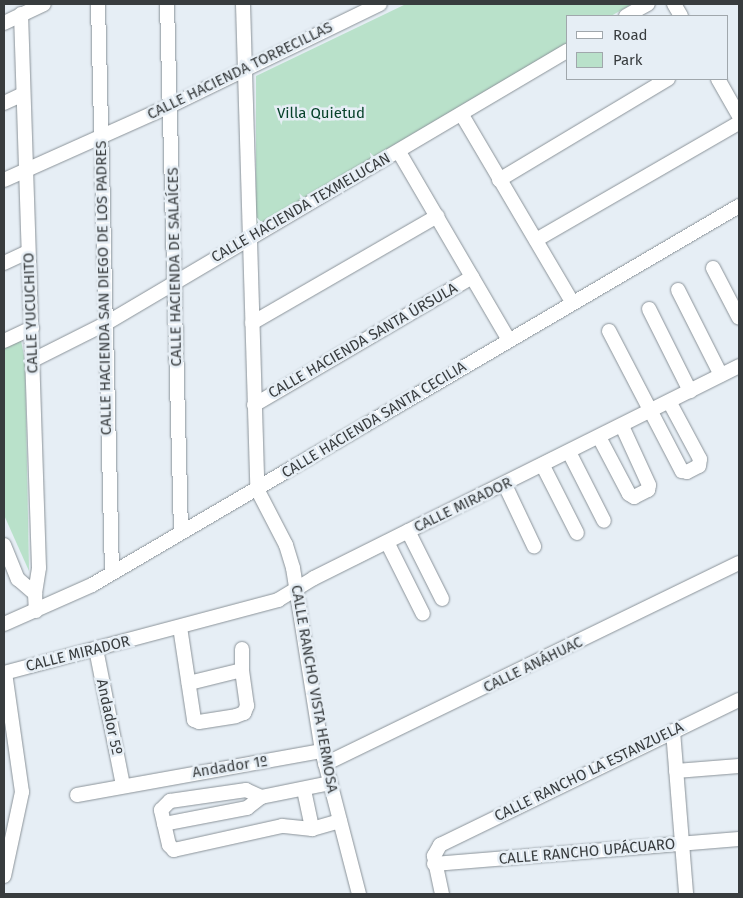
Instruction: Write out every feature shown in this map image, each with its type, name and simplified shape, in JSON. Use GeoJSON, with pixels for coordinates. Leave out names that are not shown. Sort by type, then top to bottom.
{"type":"FeatureCollection","features":[{"type":"Feature","properties":{"kind":"street"},"geometry":{"type":"LineString","coordinates":[[4,23],[44,4]]}},
{"type":"Feature","properties":{"kind":"street","name":"CALLE HACIENDA SAN DIEGO DE LOS PADRES"},"geometry":{"type":"LineString","coordinates":[[98,4],[112,572]]}},
{"type":"Feature","properties":{"kind":"street","name":"CALLE HACIENDA DE SALAÍCES"},"geometry":{"type":"LineString","coordinates":[[167,4],[172,105],[181,530]]}},
{"type":"Feature","properties":{"kind":"street"},"geometry":{"type":"LineString","coordinates":[[244,4],[256,489]]}},
{"type":"Feature","properties":{"kind":"street","name":"CALLE HACIENDA TORRECILLAS"},"geometry":{"type":"LineString","coordinates":[[4,180],[172,105],[380,4]]}},
{"type":"Feature","properties":{"kind":"street"},"geometry":{"type":"LineString","coordinates":[[628,15],[648,4]]}},
{"type":"Feature","properties":{"kind":"street"},"geometry":{"type":"LineString","coordinates":[[674,4],[680,15]]}},
{"type":"Feature","properties":{"kind":"street","name":"CALLE YUCUCHITO"},"geometry":{"type":"LineString","coordinates":[[22,14],[25,170],[39,568],[35,594],[36,611]]}},
{"type":"Feature","properties":{"kind":"street","name":"CALLE HACIENDA TEXMELUCAN"},"geometry":{"type":"LineString","coordinates":[[33,360],[105,324],[176,280],[399,152],[566,52]]}},
{"type":"Feature","properties":{"kind":"street"},"geometry":{"type":"LineString","coordinates":[[499,180],[666,80]]}},
{"type":"Feature","properties":{"kind":"street"},"geometry":{"type":"LineString","coordinates":[[719,80],[739,116]]}},
{"type":"Feature","properties":{"kind":"street"},"geometry":{"type":"LineString","coordinates":[[4,103],[23,94]]}},
{"type":"Feature","properties":{"kind":"street"},"geometry":{"type":"LineString","coordinates":[[462,115],[572,302]]}},
{"type":"Feature","properties":{"kind":"street"},"geometry":{"type":"LineString","coordinates":[[536,240],[739,123]]}},
{"type":"Feature","properties":{"kind":"street"},"geometry":{"type":"LineString","coordinates":[[399,152],[509,340]]}},
{"type":"Feature","properties":{"kind":"street","name":"CALLE HACIENDA SANTA CECILIA"},"geometry":{"type":"LineString","coordinates":[[4,624],[73,595],[181,530],[256,489],[572,302],[739,206]]}},
{"type":"Feature","properties":{"kind":"street"},"geometry":{"type":"LineString","coordinates":[[252,323],[437,216]]}},
{"type":"Feature","properties":{"kind":"street"},"geometry":{"type":"LineString","coordinates":[[4,263],[28,252]]}},
{"type":"Feature","properties":{"kind":"street"},"geometry":{"type":"LineString","coordinates":[[713,268],[739,318]]}},
{"type":"Feature","properties":{"kind":"street","name":"CALLE HACIENDA SANTA ÚRSULA"},"geometry":{"type":"LineString","coordinates":[[254,405],[472,277]]}},
{"type":"Feature","properties":{"kind":"street"},"geometry":{"type":"LineString","coordinates":[[678,290],[721,375]]}},
{"type":"Feature","properties":{"kind":"street"},"geometry":{"type":"LineString","coordinates":[[649,309],[690,391]]}},
{"type":"Feature","properties":{"kind":"street"},"geometry":{"type":"LineString","coordinates":[[4,341],[32,328]]}},
{"type":"Feature","properties":{"kind":"street"},"geometry":{"type":"LineString","coordinates":[[609,331],[682,471],[687,472],[699,466],[700,459],[670,403]]}},
{"type":"Feature","properties":{"kind":"street","name":"CALLE MIRADOR"},"geometry":{"type":"LineString","coordinates":[[4,673],[180,628],[278,600],[408,531],[670,403],[739,366]]}},
{"type":"Feature","properties":{"kind":"street"},"geometry":{"type":"LineString","coordinates":[[599,437],[634,497],[648,490],[649,485],[622,426]]}},
{"type":"Feature","properties":{"kind":"street"},"geometry":{"type":"LineString","coordinates":[[569,452],[604,521]]}},
{"type":"Feature","properties":{"kind":"street"},"geometry":{"type":"LineString","coordinates":[[543,466],[577,533]]}},
{"type":"Feature","properties":{"kind":"street"},"geometry":{"type":"LineString","coordinates":[[505,485],[534,546]]}},
{"type":"Feature","properties":{"kind":"street","name":"CALLE RANCHO VISTA HERMOSA"},"geometry":{"type":"LineString","coordinates":[[256,489],[286,545],[324,758],[359,894]]}},
{"type":"Feature","properties":{"kind":"street"},"geometry":{"type":"LineString","coordinates":[[408,531],[442,599]]}},
{"type":"Feature","properties":{"kind":"street"},"geometry":{"type":"LineString","coordinates":[[387,542],[423,614]]}},
{"type":"Feature","properties":{"kind":"street"},"geometry":{"type":"LineString","coordinates":[[4,545],[18,579],[35,594]]}},
{"type":"Feature","properties":{"kind":"street","name":"CALLE ANÁHUAC"},"geometry":{"type":"LineString","coordinates":[[324,758],[739,563]]}},
{"type":"Feature","properties":{"kind":"street"},"geometry":{"type":"LineString","coordinates":[[180,628],[194,720],[199,722],[244,713],[247,706],[242,670],[242,649]]}},
{"type":"Feature","properties":{"kind":"street","name":"Andador 5º"},"geometry":{"type":"LineString","coordinates":[[96,650],[123,785]]}},
{"type":"Feature","properties":{"kind":"street"},"geometry":{"type":"LineString","coordinates":[[189,683],[242,670]]}},
{"type":"Feature","properties":{"kind":"street"},"geometry":{"type":"LineString","coordinates":[[4,673],[22,792],[4,876]]}},
{"type":"Feature","properties":{"kind":"street","name":"CALLE RANCHO LA ESTANZUELA"},"geometry":{"type":"LineString","coordinates":[[434,864],[435,850],[440,845],[739,700]]}},
{"type":"Feature","properties":{"kind":"street"},"geometry":{"type":"LineString","coordinates":[[673,731],[686,894]]}},
{"type":"Feature","properties":{"kind":"street","name":"Andador 1º"},"geometry":{"type":"LineString","coordinates":[[77,795],[138,782],[324,758]]}},
{"type":"Feature","properties":{"kind":"street"},"geometry":{"type":"LineString","coordinates":[[676,771],[739,766]]}},
{"type":"Feature","properties":{"kind":"street"},"geometry":{"type":"LineString","coordinates":[[164,824],[247,808],[260,797],[304,790],[330,783]]}},
{"type":"Feature","properties":{"kind":"street"},"geometry":{"type":"LineString","coordinates":[[260,797],[246,790],[170,801],[161,810],[169,845],[174,850],[282,826],[312,829],[340,821]]}},
{"type":"Feature","properties":{"kind":"street"},"geometry":{"type":"LineString","coordinates":[[304,790],[312,829]]}},
{"type":"Feature","properties":{"kind":"street"},"geometry":{"type":"LineString","coordinates":[[4,819],[18,817]]}},
{"type":"Feature","properties":{"kind":"street","name":"CALLE RANCHO UPÁCUARO"},"geometry":{"type":"LineString","coordinates":[[434,864],[739,839]]}},
{"type":"Feature","properties":{"kind":"street"},"geometry":{"type":"LineString","coordinates":[[434,864],[442,894]]}},
{"type":"Feature","properties":{"kind":"green space","name":"Villa Quietud"},"geometry":{"type":"Polygon","coordinates":[[[406,4],[632,4],[613,15],[566,15],[566,44],[256,226],[256,76],[406,4]]]}},
{"type":"Feature","properties":{"kind":"green space"},"geometry":{"type":"Polygon","coordinates":[[[21,340],[25,361],[29,571],[4,515],[4,348],[21,340]]]}}]}
